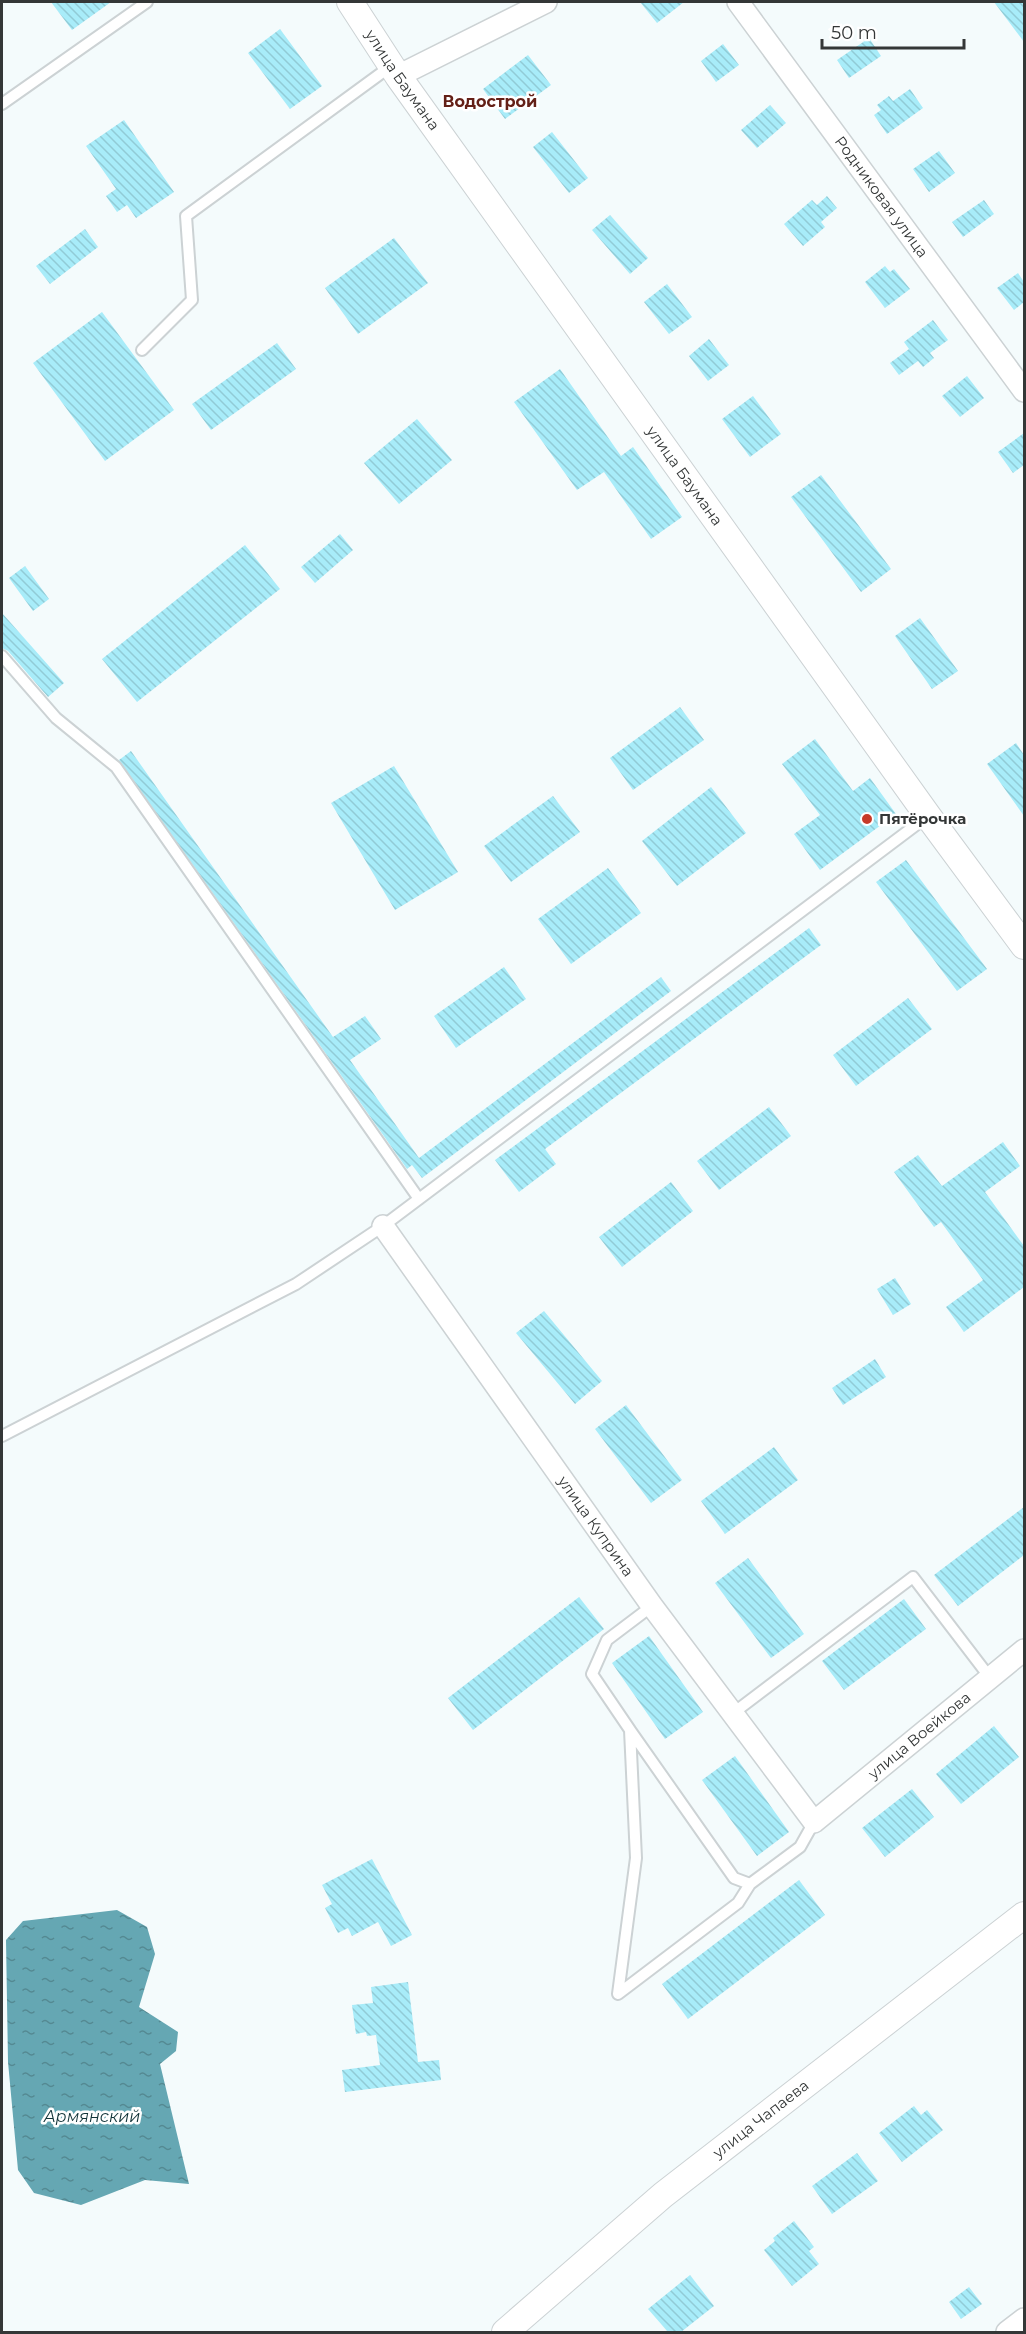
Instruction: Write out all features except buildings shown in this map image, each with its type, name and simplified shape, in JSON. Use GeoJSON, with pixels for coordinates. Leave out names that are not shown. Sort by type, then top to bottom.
{"type":"FeatureCollection","features":[{"type":"Feature","properties":{"kind":"street","name":"улица Баумана"},"geometry":{"type":"LineString","coordinates":[[350,2],[395,71],[928,816],[1024,946]]}},
{"type":"Feature","properties":{"kind":"street"},"geometry":{"type":"LineString","coordinates":[[395,71],[546,2]]}},
{"type":"Feature","properties":{"kind":"street","name":"Родниковая улица"},"geometry":{"type":"LineString","coordinates":[[738,2],[1024,392]]}},
{"type":"Feature","properties":{"kind":"street","name":"улица Куприна"},"geometry":{"type":"LineString","coordinates":[[383,1226],[652,1606],[814,1822]]}},
{"type":"Feature","properties":{"kind":"street","name":"улица Воейкова"},"geometry":{"type":"LineString","coordinates":[[814,1822],[1024,1650]]}},
{"type":"Feature","properties":{"kind":"street","name":"улица Чапаева"},"geometry":{"type":"LineString","coordinates":[[505,2332],[663,2195],[1024,1915]]}},
{"type":"Feature","properties":{"kind":"street"},"geometry":{"type":"LineString","coordinates":[[1007,2332],[1024,2319]]}},
{"type":"Feature","properties":{"kind":"lane"},"geometry":{"type":"LineString","coordinates":[[2,104],[147,2]]}},
{"type":"Feature","properties":{"kind":"lane"},"geometry":{"type":"LineString","coordinates":[[141,351],[192,300],[186,216],[395,71]]}},
{"type":"Feature","properties":{"kind":"lane"},"geometry":{"type":"LineString","coordinates":[[2,656],[56,718],[116,766],[419,1200]]}},
{"type":"Feature","properties":{"kind":"lane"},"geometry":{"type":"LineString","coordinates":[[2,1436],[296,1284],[383,1226],[928,816]]}},
{"type":"Feature","properties":{"kind":"lane"},"geometry":{"type":"LineString","coordinates":[[732,1714],[913,1577],[991,1679]]}},
{"type":"Feature","properties":{"kind":"lane"},"geometry":{"type":"LineString","coordinates":[[652,1606],[607,1640],[592,1674],[734,1878],[750,1884]]}},
{"type":"Feature","properties":{"kind":"lane"},"geometry":{"type":"LineString","coordinates":[[630,1730],[636,1858],[618,1994],[738,1903],[750,1884],[800,1847],[814,1822]]}},
{"type":"Feature","properties":{"kind":"water","name":"Армянский"},"geometry":{"type":"Polygon","coordinates":[[[117,1910],[147,1927],[155,1954],[139,2007],[178,2032],[176,2051],[160,2064],[189,2184],[145,2180],[81,2205],[34,2193],[18,2170],[8,2062],[6,1940],[23,1921],[117,1910]]]}},
{"type":"Feature","properties":{"kind":"place","name":"Пятёрочка"},"geometry":{"type":"Point","coordinates":[867,819]}},
{"type":"Feature","properties":{"kind":"district","name":"Водострой"},"geometry":{"type":"Point","coordinates":[490,101]}}]}
